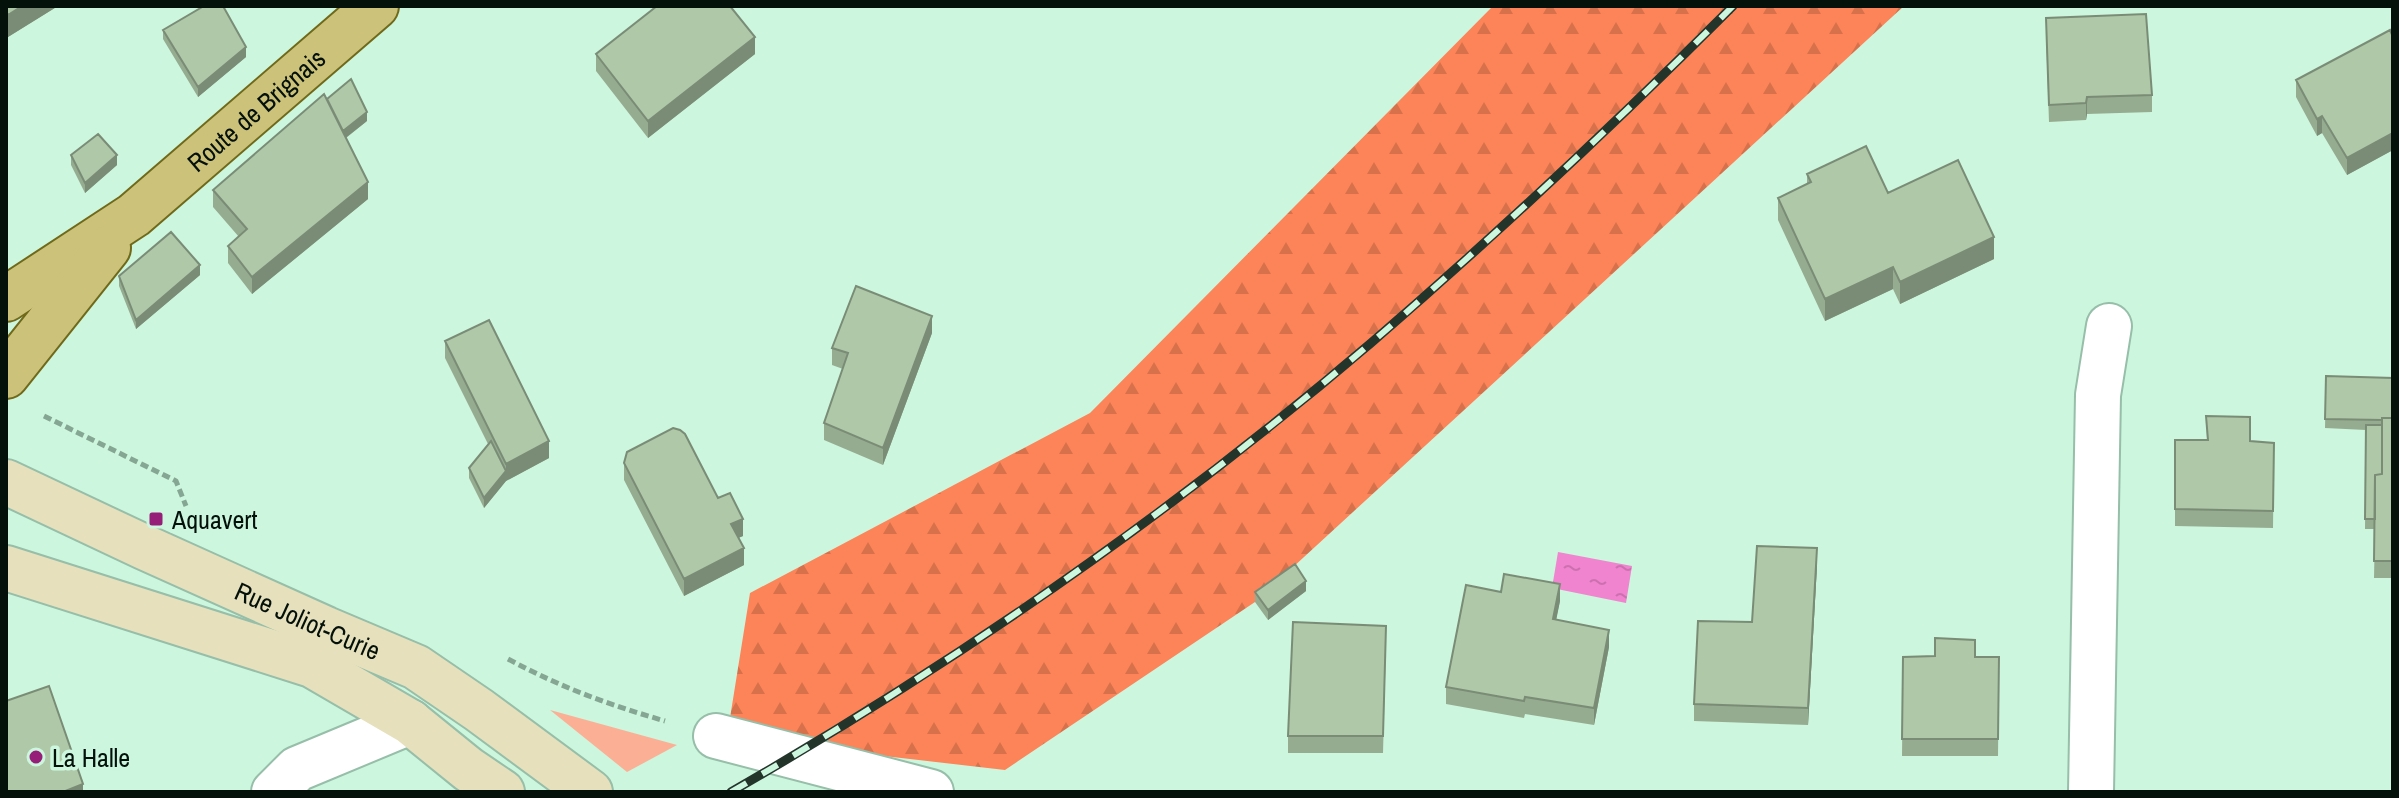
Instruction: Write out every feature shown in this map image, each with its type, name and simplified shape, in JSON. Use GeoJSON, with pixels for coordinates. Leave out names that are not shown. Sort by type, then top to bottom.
{"type":"FeatureCollection","features":[{"type":"Feature","properties":{"kind":"main road","name":"Route de Brignais"},"geometry":{"type":"LineString","coordinates":[[6,299],[134,215],[376,6]]}},
{"type":"Feature","properties":{"kind":"main road","name":"Route de Brignais"},"geometry":{"type":"LineString","coordinates":[[6,376],[134,215]]}},
{"type":"Feature","properties":{"kind":"main road","name":"Rue Joliot-Curie"},"geometry":{"type":"LineString","coordinates":[[6,482],[144,547],[416,667],[590,792]]}},
{"type":"Feature","properties":{"kind":"main road","name":"Rue Joliot-Curie"},"geometry":{"type":"LineString","coordinates":[[6,568],[312,665],[410,722],[502,792]]}},
{"type":"Feature","properties":{"kind":"street"},"geometry":{"type":"LineString","coordinates":[[2091,792],[2098,395],[2109,326]]}},
{"type":"Feature","properties":{"kind":"street"},"geometry":{"type":"LineString","coordinates":[[274,792],[297,769],[410,722]]}},
{"type":"Feature","properties":{"kind":"street"},"geometry":{"type":"LineString","coordinates":[[716,736],[931,792]]}},
{"type":"Feature","properties":{"kind":"path"},"geometry":{"type":"LineString","coordinates":[[49,418],[176,481],[187,509]]}},
{"type":"Feature","properties":{"kind":"shaded area"},"geometry":{"type":"Polygon","coordinates":[[[550,710],[677,745],[627,772],[550,710]]]}},
{"type":"Feature","properties":{"kind":"green space"},"geometry":{"type":"Polygon","coordinates":[[[1493,6],[1904,6],[1255,602],[1005,770],[884,756],[787,739],[730,718],[750,593],[1090,413],[1493,6]]]}},
{"type":"Feature","properties":{"kind":"water"},"geometry":{"type":"Polygon","coordinates":[[[1558,552],[1632,566],[1626,603],[1552,588],[1558,552]]]}},
{"type":"Feature","properties":{"kind":"building"},"geometry":{"type":"Polygon","coordinates":[[[6,6],[22,6],[8,15],[6,6]]]}},
{"type":"Feature","properties":{"kind":"building"},"geometry":{"type":"Polygon","coordinates":[[[204,6],[223,6],[246,47],[198,87],[163,30],[204,6]]]}},
{"type":"Feature","properties":{"kind":"building"},"geometry":{"type":"Polygon","coordinates":[[[657,6],[730,6],[755,37],[648,121],[596,54],[657,6]]]}},
{"type":"Feature","properties":{"kind":"building"},"geometry":{"type":"Polygon","coordinates":[[[2146,14],[2152,95],[2087,97],[2086,103],[2049,105],[2046,18],[2146,14]]]}},
{"type":"Feature","properties":{"kind":"building"},"geometry":{"type":"Polygon","coordinates":[[[2390,30],[2393,37],[2393,133],[2347,158],[2322,116],[2317,119],[2296,80],[2390,30]]]}},
{"type":"Feature","properties":{"kind":"building"},"geometry":{"type":"Polygon","coordinates":[[[351,79],[367,112],[343,131],[327,99],[351,79]]]}},
{"type":"Feature","properties":{"kind":"building"},"geometry":{"type":"Polygon","coordinates":[[[324,94],[368,182],[252,277],[228,246],[247,229],[213,190],[324,94]]]}},
{"type":"Feature","properties":{"kind":"building"},"geometry":{"type":"Polygon","coordinates":[[[98,134],[117,155],[85,183],[71,155],[98,134]]]}},
{"type":"Feature","properties":{"kind":"building"},"geometry":{"type":"Polygon","coordinates":[[[1866,146],[1888,193],[1958,160],[1994,237],[1900,282],[1893,267],[1825,299],[1778,198],[1811,182],[1807,174],[1866,146]]]}},
{"type":"Feature","properties":{"kind":"building"},"geometry":{"type":"Polygon","coordinates":[[[171,232],[200,265],[136,320],[119,276],[171,232]]]}},
{"type":"Feature","properties":{"kind":"building"},"geometry":{"type":"Polygon","coordinates":[[[856,286],[932,316],[883,448],[824,423],[848,353],[832,348],[856,286]]]}},
{"type":"Feature","properties":{"kind":"building"},"geometry":{"type":"Polygon","coordinates":[[[489,320],[549,441],[506,464],[445,341],[489,320]]]}},
{"type":"Feature","properties":{"kind":"building"},"geometry":{"type":"Polygon","coordinates":[[[2326,376],[2393,378],[2392,418],[2325,419],[2326,376]]]}},
{"type":"Feature","properties":{"kind":"building"},"geometry":{"type":"Polygon","coordinates":[[[2206,416],[2250,417],[2250,441],[2274,443],[2273,511],[2175,509],[2175,440],[2208,440],[2206,416]]]}},
{"type":"Feature","properties":{"kind":"building"},"geometry":{"type":"Polygon","coordinates":[[[2382,418],[2393,418],[2393,561],[2374,561],[2375,475],[2382,474],[2382,418]]]}},
{"type":"Feature","properties":{"kind":"building"},"geometry":{"type":"Polygon","coordinates":[[[2366,425],[2382,425],[2382,474],[2375,475],[2375,519],[2365,519],[2366,425]]]}},
{"type":"Feature","properties":{"kind":"building"},"geometry":{"type":"Polygon","coordinates":[[[673,428],[685,434],[718,498],[730,493],[743,519],[731,524],[744,548],[684,579],[624,463],[627,452],[673,428]]]}},
{"type":"Feature","properties":{"kind":"building"},"geometry":{"type":"Polygon","coordinates":[[[491,441],[506,471],[484,498],[469,468],[491,441]]]}},
{"type":"Feature","properties":{"kind":"building"},"geometry":{"type":"Polygon","coordinates":[[[1757,546],[1817,548],[1808,708],[1694,704],[1698,621],[1752,622],[1757,546]]]}},
{"type":"Feature","properties":{"kind":"building"},"geometry":{"type":"Polygon","coordinates":[[[1295,564],[1306,581],[1268,610],[1255,592],[1295,564]]]}},
{"type":"Feature","properties":{"kind":"building"},"geometry":{"type":"Polygon","coordinates":[[[1504,574],[1560,584],[1553,619],[1609,630],[1594,708],[1525,697],[1524,701],[1446,687],[1466,585],[1501,592],[1504,574]]]}},
{"type":"Feature","properties":{"kind":"building"},"geometry":{"type":"Polygon","coordinates":[[[1293,622],[1386,626],[1383,736],[1288,736],[1293,622]]]}},
{"type":"Feature","properties":{"kind":"building"},"geometry":{"type":"Polygon","coordinates":[[[1935,638],[1975,640],[1975,657],[1999,657],[1998,739],[1902,739],[1903,657],[1935,656],[1935,638]]]}},
{"type":"Feature","properties":{"kind":"building","name":"La Halle"},"geometry":{"type":"Polygon","coordinates":[[[49,686],[83,784],[63,792],[6,792],[6,701],[49,686]]]}},
{"type":"Feature","properties":{"kind":"railway"},"geometry":{"type":"LineString","coordinates":[[731,792],[981,637],[1062,582],[1219,466],[1371,343],[1464,261],[1733,6]]}},
{"type":"Feature","properties":{"kind":"place","name":"Aquavert"},"geometry":{"type":"Point","coordinates":[156,519]}},
{"type":"Feature","properties":{"kind":"place","name":"La Halle"},"geometry":{"type":"Point","coordinates":[36,757]}}]}
